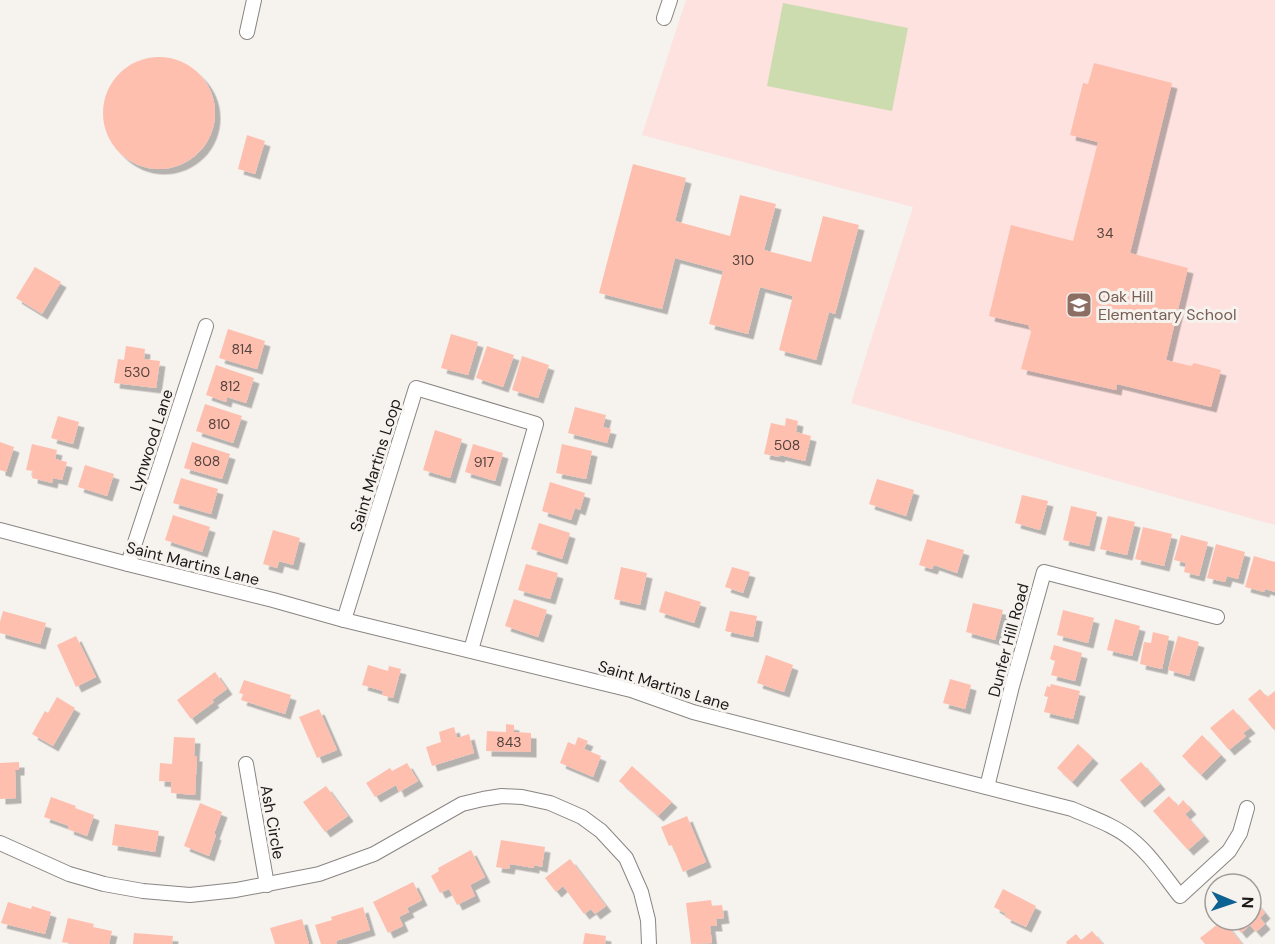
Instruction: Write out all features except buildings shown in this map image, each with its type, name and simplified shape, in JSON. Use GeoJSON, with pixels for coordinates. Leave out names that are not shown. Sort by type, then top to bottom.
{"type":"FeatureCollection","features":[{"type":"Feature","properties":{"kind":"street"},"geometry":{"type":"LineString","coordinates":[[247,32],[254,0]]}},
{"type":"Feature","properties":{"kind":"street"},"geometry":{"type":"LineString","coordinates":[[664,18],[670,0]]}},
{"type":"Feature","properties":{"kind":"street","name":"Lynwood Lane"},"geometry":{"type":"LineString","coordinates":[[128,564],[206,326]]}},
{"type":"Feature","properties":{"kind":"street","name":"Saint Martins Loop"},"geometry":{"type":"LineString","coordinates":[[344,620],[416,388],[536,424],[471,650]]}},
{"type":"Feature","properties":{"kind":"street","name":"Saint Martins Lane"},"geometry":{"type":"LineString","coordinates":[[0,530],[344,620],[631,690],[693,712],[1072,809],[1116,829],[1131,839],[1144,851],[1180,896],[1229,851],[1240,833],[1247,808]]}},
{"type":"Feature","properties":{"kind":"street","name":"Dunfer Hill Road"},"geometry":{"type":"LineString","coordinates":[[987,787],[1044,572],[1217,617]]}},
{"type":"Feature","properties":{"kind":"street","name":"Ash Circle"},"geometry":{"type":"LineString","coordinates":[[246,764],[267,885]]}},
{"type":"Feature","properties":{"kind":"street"},"geometry":{"type":"LineString","coordinates":[[0,843],[69,874],[104,884],[143,891],[190,895],[267,885],[319,874],[374,854],[462,804],[502,796],[522,797],[550,803],[582,817],[601,831],[626,858],[641,892],[648,920],[649,944]]}},
{"type":"Feature","properties":{"kind":"shaded area","name":"Oak Hill Elementary School"},"geometry":{"type":"Polygon","coordinates":[[[686,0],[1275,0],[1275,525],[851,403],[913,207],[642,135],[686,0]]]}},
{"type":"Feature","properties":{"kind":"green space"},"geometry":{"type":"Polygon","coordinates":[[[783,3],[908,28],[892,111],[767,86],[783,3]]]}},
{"type":"Feature","properties":{"kind":"place","name":"Oak Hill Elementary School"},"geometry":{"type":"Point","coordinates":[1079,305]}}]}
